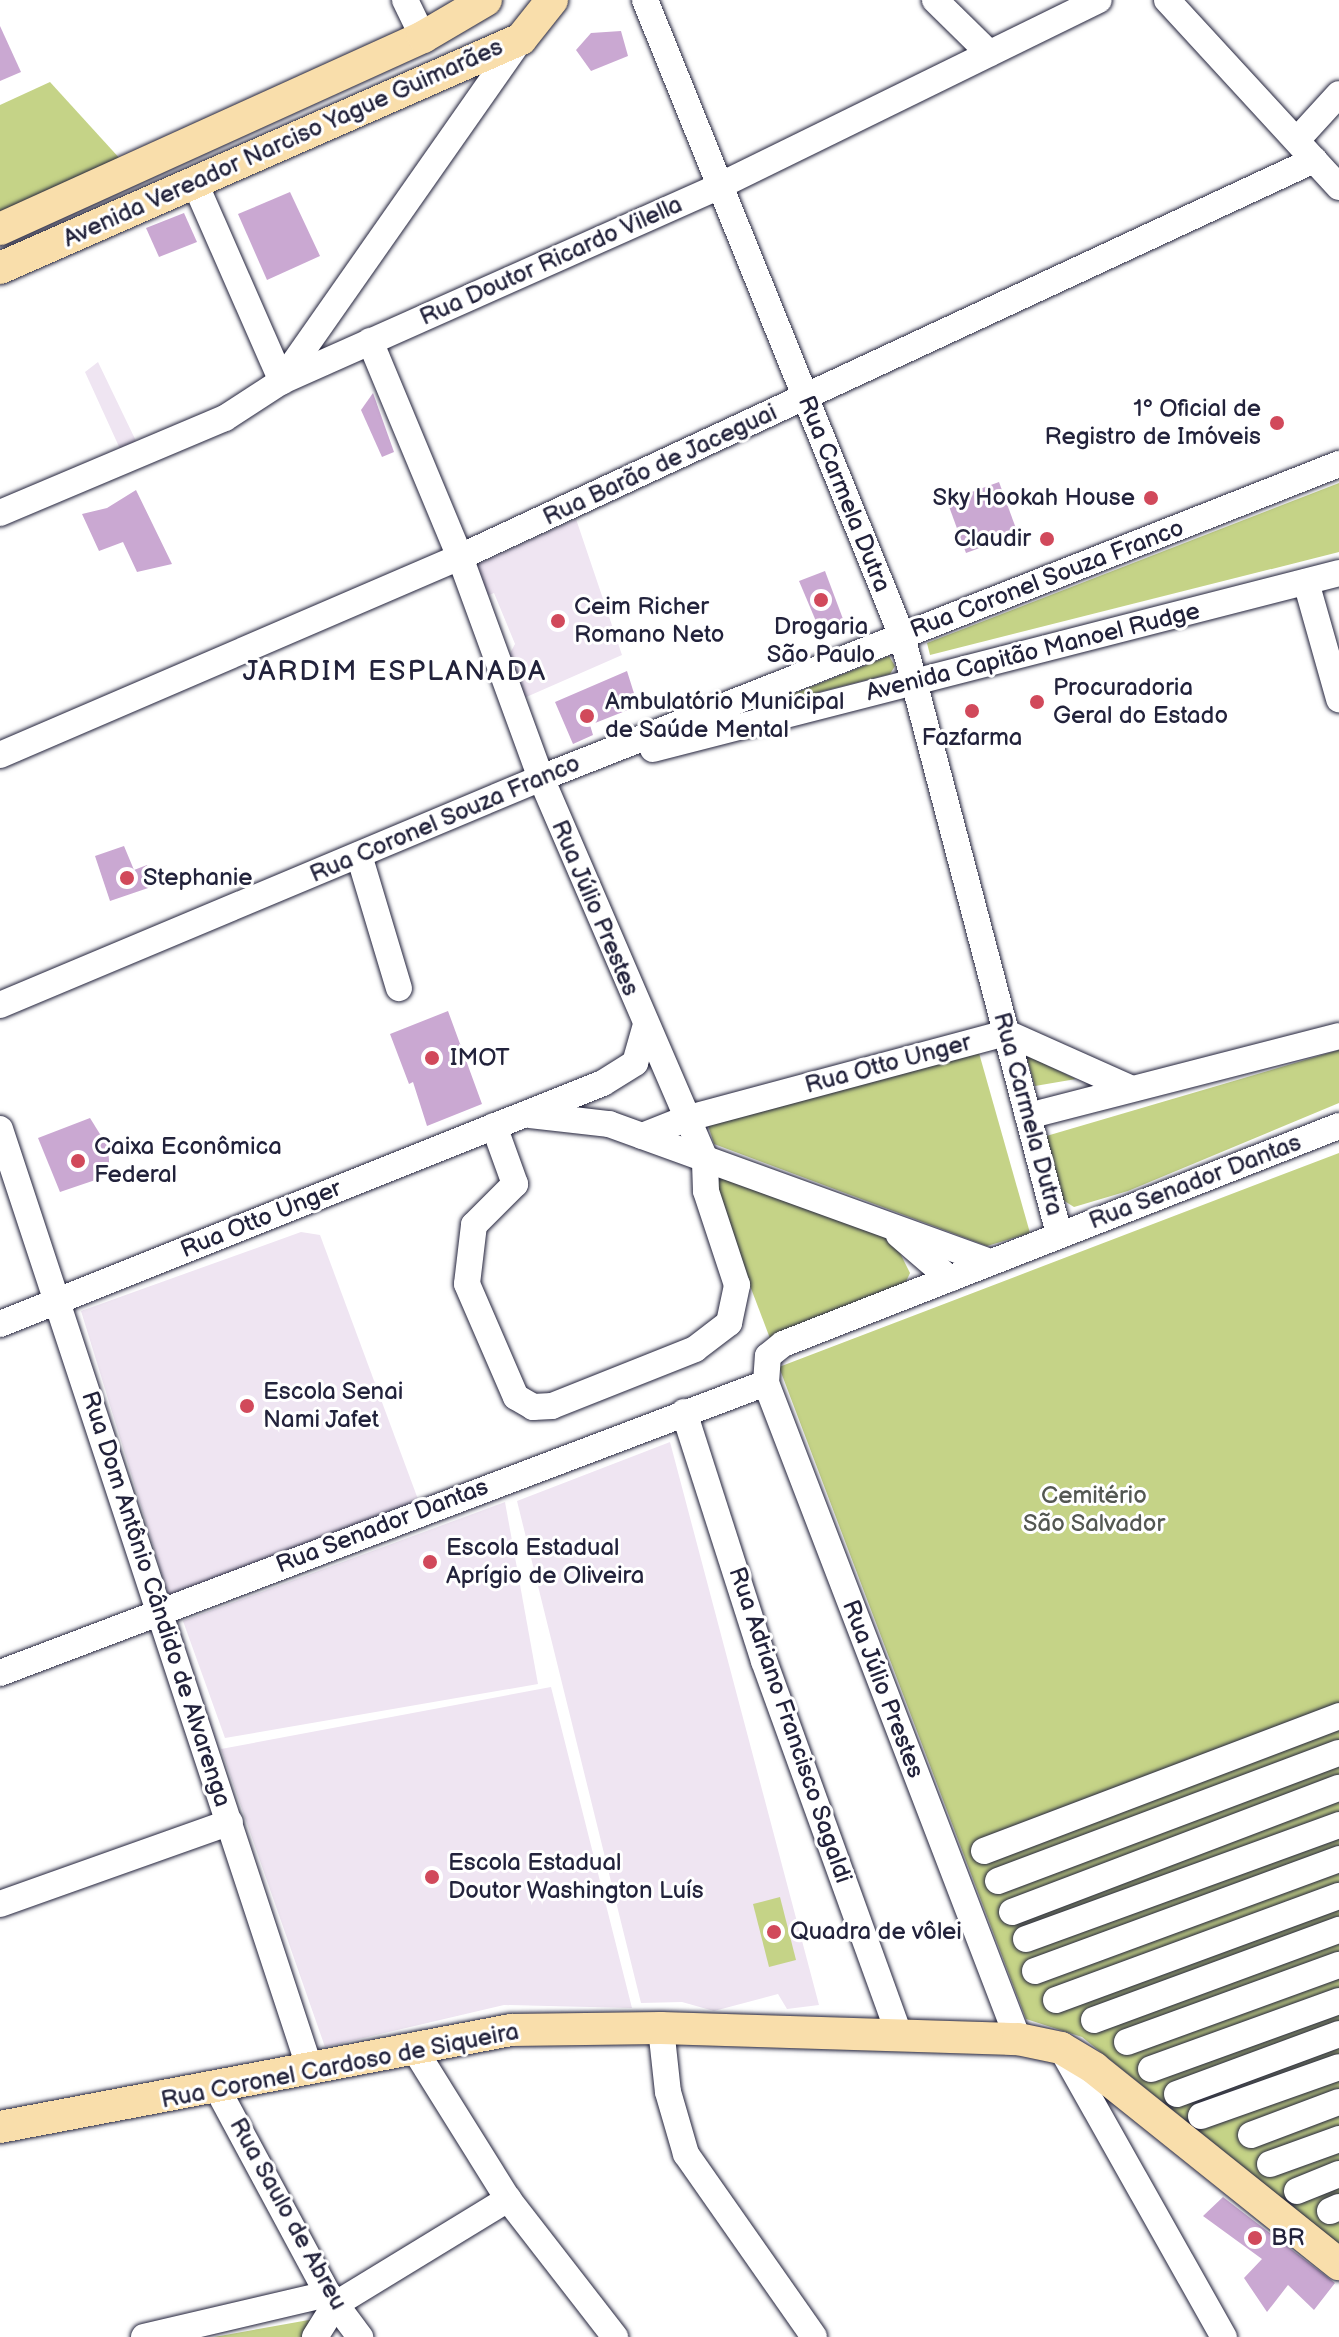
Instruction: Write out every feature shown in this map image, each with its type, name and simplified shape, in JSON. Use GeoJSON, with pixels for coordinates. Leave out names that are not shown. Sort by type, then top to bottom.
{"type":"FeatureCollection","features":[{"type":"Feature","properties":{"kind":"main road"},"geometry":{"type":"LineString","coordinates":[[509,43],[529,0]]}},
{"type":"Feature","properties":{"kind":"main road","name":"Avenida Vereador Narciso Yague Guimarães"},"geometry":{"type":"LineString","coordinates":[[0,268],[509,43],[552,0]]}},
{"type":"Feature","properties":{"kind":"main road","name":"Avenida Vereador Narciso Yague Guimarães"},"geometry":{"type":"LineString","coordinates":[[0,229],[423,37],[481,5]]}},
{"type":"Feature","properties":{"kind":"main road"},"geometry":{"type":"LineString","coordinates":[[481,5],[500,20],[509,43]]}},
{"type":"Feature","properties":{"kind":"main road","name":"Rua Coronel Cardoso de Siqueira"},"geometry":{"type":"LineString","coordinates":[[0,2127],[218,2090],[413,2047],[511,2030],[661,2028],[1018,2039],[1061,2048],[1094,2068],[1339,2264]]}},
{"type":"Feature","properties":{"kind":"street"},"geometry":{"type":"LineString","coordinates":[[405,0],[423,37]]}},
{"type":"Feature","properties":{"kind":"street","name":"Rua Carmela Dutra"},"geometry":{"type":"LineString","coordinates":[[645,0],[717,187],[902,636],[1059,1234]]}},
{"type":"Feature","properties":{"kind":"street"},"geometry":{"type":"LineString","coordinates":[[935,0],[989,53]]}},
{"type":"Feature","properties":{"kind":"street","name":"Rua Doutor Ricardo Vilella"},"geometry":{"type":"LineString","coordinates":[[0,513],[225,418],[282,381],[717,187],[1099,0]]}},
{"type":"Feature","properties":{"kind":"street"},"geometry":{"type":"LineString","coordinates":[[1167,0],[1339,187]]}},
{"type":"Feature","properties":{"kind":"street"},"geometry":{"type":"LineString","coordinates":[[282,381],[509,43]]}},
{"type":"Feature","properties":{"kind":"street"},"geometry":{"type":"LineString","coordinates":[[1297,140],[1339,94]]}},
{"type":"Feature","properties":{"kind":"street","name":"Rua Barão de Jaceguai"},"geometry":{"type":"LineString","coordinates":[[0,755],[460,557],[1314,160]]}},
{"type":"Feature","properties":{"kind":"street"},"geometry":{"type":"LineString","coordinates":[[194,181],[282,381]]}},
{"type":"Feature","properties":{"kind":"street","name":"Rua Júlio Prestes"},"geometry":{"type":"LineString","coordinates":[[370,341],[460,557],[541,778],[645,1027],[705,1159]]}},
{"type":"Feature","properties":{"kind":"street","name":"Rua Coronel Souza Franco"},"geometry":{"type":"LineString","coordinates":[[0,1005],[541,778],[1339,464]]}},
{"type":"Feature","properties":{"kind":"street","name":"Avenida Capitão Manoel Rudge"},"geometry":{"type":"LineString","coordinates":[[541,778],[1339,573]]}},
{"type":"Feature","properties":{"kind":"street"},"geometry":{"type":"LineString","coordinates":[[1306,582],[1339,699]]}},
{"type":"Feature","properties":{"kind":"street"},"geometry":{"type":"LineString","coordinates":[[359,855],[399,988]]}},
{"type":"Feature","properties":{"kind":"street","name":"Rua Otto Unger"},"geometry":{"type":"LineString","coordinates":[[0,1324],[625,1072],[635,1063],[645,1027]]}},
{"type":"Feature","properties":{"kind":"street"},"geometry":{"type":"LineString","coordinates":[[1007,1033],[1128,1087]]}},
{"type":"Feature","properties":{"kind":"street","name":"Rua Otto Unger"},"geometry":{"type":"LineString","coordinates":[[642,1136],[685,1119],[1007,1033]]}},
{"type":"Feature","properties":{"kind":"street"},"geometry":{"type":"LineString","coordinates":[[1028,1116],[1128,1087],[1339,1036]]}},
{"type":"Feature","properties":{"kind":"street","name":"Rua Otto Unger"},"geometry":{"type":"LineString","coordinates":[[523,1115],[581,1118],[642,1136],[991,1262]]}},
{"type":"Feature","properties":{"kind":"street"},"geometry":{"type":"LineString","coordinates":[[494,1126],[515,1184],[474,1225],[467,1284],[516,1397],[533,1407],[552,1406],[580,1395],[695,1349],[723,1331],[734,1309],[737,1285],[706,1191],[705,1159]]}},
{"type":"Feature","properties":{"kind":"street","name":"Rua Senador Dantas"},"geometry":{"type":"LineString","coordinates":[[0,1673],[158,1610],[766,1383],[768,1356],[783,1344],[1339,1126]]}},
{"type":"Feature","properties":{"kind":"street","name":"Rua Dom Antônio Cândido de Alvarenga"},"geometry":{"type":"LineString","coordinates":[[0,1129],[310,2069]]}},
{"type":"Feature","properties":{"kind":"street"},"geometry":{"type":"LineString","coordinates":[[881,1220],[950,1279]]}},
{"type":"Feature","properties":{"kind":"street","name":"Rua Júlio Prestes"},"geometry":{"type":"LineString","coordinates":[[766,1383],[1018,2039]]}},
{"type":"Feature","properties":{"kind":"street","name":"Rua Adriano Francisco Sagaldi"},"geometry":{"type":"LineString","coordinates":[[684,1412],[764,1661],[900,2037]]}},
{"type":"Feature","properties":{"kind":"street"},"geometry":{"type":"LineString","coordinates":[[984,1851],[1339,1716]]}},
{"type":"Feature","properties":{"kind":"street"},"geometry":{"type":"LineString","coordinates":[[998,1881],[1339,1753]]}},
{"type":"Feature","properties":{"kind":"street"},"geometry":{"type":"LineString","coordinates":[[1012,1912],[1339,1788]]}},
{"type":"Feature","properties":{"kind":"street"},"geometry":{"type":"LineString","coordinates":[[0,1904],[230,1822]]}},
{"type":"Feature","properties":{"kind":"street"},"geometry":{"type":"LineString","coordinates":[[1026,1939],[1339,1825]]}},
{"type":"Feature","properties":{"kind":"street"},"geometry":{"type":"LineString","coordinates":[[1035,1971],[1339,1859]]}},
{"type":"Feature","properties":{"kind":"street"},"geometry":{"type":"LineString","coordinates":[[1056,2000],[1339,1896]]}},
{"type":"Feature","properties":{"kind":"street"},"geometry":{"type":"LineString","coordinates":[[1094,2020],[1339,1930]]}},
{"type":"Feature","properties":{"kind":"street"},"geometry":{"type":"LineString","coordinates":[[1127,2042],[1339,1965]]}},
{"type":"Feature","properties":{"kind":"street"},"geometry":{"type":"LineString","coordinates":[[1151,2069],[1339,2001]]}},
{"type":"Feature","properties":{"kind":"street"},"geometry":{"type":"LineString","coordinates":[[661,2028],[668,2092],[686,2154],[814,2337]]}},
{"type":"Feature","properties":{"kind":"street"},"geometry":{"type":"LineString","coordinates":[[1177,2094],[1339,2034]]}},
{"type":"Feature","properties":{"kind":"street"},"geometry":{"type":"LineString","coordinates":[[413,2047],[508,2199],[615,2337]]}},
{"type":"Feature","properties":{"kind":"street"},"geometry":{"type":"LineString","coordinates":[[1061,2048],[1224,2337]]}},
{"type":"Feature","properties":{"kind":"street"},"geometry":{"type":"LineString","coordinates":[[1201,2116],[1339,2067]]}},
{"type":"Feature","properties":{"kind":"street","name":"Rua Saulo de Abreu"},"geometry":{"type":"LineString","coordinates":[[218,2090],[332,2299],[360,2337]]}},
{"type":"Feature","properties":{"kind":"street"},"geometry":{"type":"LineString","coordinates":[[1251,2135],[1339,2102]]}},
{"type":"Feature","properties":{"kind":"street"},"geometry":{"type":"LineString","coordinates":[[1270,2164],[1339,2139]]}},
{"type":"Feature","properties":{"kind":"street"},"geometry":{"type":"LineString","coordinates":[[1297,2191],[1339,2174]]}},
{"type":"Feature","properties":{"kind":"street"},"geometry":{"type":"LineString","coordinates":[[144,2337],[332,2299],[508,2199]]}},
{"type":"Feature","properties":{"kind":"street"},"geometry":{"type":"LineString","coordinates":[[315,2337],[332,2299]]}},
{"type":"Feature","properties":{"kind":"shaded area"},"geometry":{"type":"Polygon","coordinates":[[[98,362],[136,441],[121,451],[85,372],[98,362]]]}},
{"type":"Feature","properties":{"kind":"shaded area","name":"Ceim Richer Romano Neto"},"geometry":{"type":"Polygon","coordinates":[[[576,519],[622,655],[524,698],[508,657],[515,644],[494,593],[485,597],[474,566],[576,519]]]}},
{"type":"Feature","properties":{"kind":"shaded area","name":"Escola Senai Nami Jafet"},"geometry":{"type":"Polygon","coordinates":[[[301,1232],[320,1235],[419,1502],[169,1597],[81,1311],[301,1232]]]}},
{"type":"Feature","properties":{"kind":"shaded area"},"geometry":{"type":"Polygon","coordinates":[[[670,1442],[819,2005],[787,2009],[778,1994],[714,2011],[682,2002],[641,2003],[517,1501],[670,1442]]]}},
{"type":"Feature","properties":{"kind":"shaded area","name":"Escola Estadual Aprígio de Oliveira"},"geometry":{"type":"Polygon","coordinates":[[[505,1502],[538,1684],[225,1738],[183,1621],[505,1502]]]}},
{"type":"Feature","properties":{"kind":"shaded area","name":"Escola Estadual Doutor Washington Luís"},"geometry":{"type":"Polygon","coordinates":[[[551,1687],[632,2008],[504,2005],[325,2047],[221,1749],[551,1687]]]}},
{"type":"Feature","properties":{"kind":"green space"},"geometry":{"type":"Polygon","coordinates":[[[50,82],[122,161],[0,214],[0,105],[50,82]]]}},
{"type":"Feature","properties":{"kind":"green space"},"geometry":{"type":"Polygon","coordinates":[[[1339,483],[1339,552],[930,655],[927,643],[1339,483]]]}},
{"type":"Feature","properties":{"kind":"green space"},"geometry":{"type":"Polygon","coordinates":[[[889,656],[895,666],[890,674],[760,707],[889,656]]]}},
{"type":"Feature","properties":{"kind":"green space"},"geometry":{"type":"Polygon","coordinates":[[[1339,1050],[1339,1103],[1128,1191],[1074,1207],[1058,1197],[1043,1137],[1339,1050]]]}},
{"type":"Feature","properties":{"kind":"green space"},"geometry":{"type":"Polygon","coordinates":[[[979,1053],[1030,1233],[987,1246],[714,1144],[708,1125],[979,1053]]]}},
{"type":"Feature","properties":{"kind":"green space"},"geometry":{"type":"Polygon","coordinates":[[[1026,1055],[1076,1079],[1035,1086],[1026,1055]]]}},
{"type":"Feature","properties":{"kind":"green space","name":"Cemitério São Salvador"},"geometry":{"type":"Polygon","coordinates":[[[1339,1153],[1339,2244],[1082,2037],[1026,2019],[779,1367],[1339,1153]]]}},
{"type":"Feature","properties":{"kind":"green space"},"geometry":{"type":"Polygon","coordinates":[[[713,1170],[871,1224],[899,1251],[910,1273],[903,1288],[771,1341],[709,1178],[713,1170]]]}},
{"type":"Feature","properties":{"kind":"green space","name":"Quadra de vôlei"},"geometry":{"type":"Polygon","coordinates":[[[780,1897],[796,1960],[769,1967],[753,1904],[780,1897]]]}},
{"type":"Feature","properties":{"kind":"green space"},"geometry":{"type":"Polygon","coordinates":[[[320,2318],[307,2337],[214,2337],[320,2318]]]}},
{"type":"Feature","properties":{"kind":"building"},"geometry":{"type":"Polygon","coordinates":[[[0,26],[21,72],[0,81],[0,26]]]}},
{"type":"Feature","properties":{"kind":"building"},"geometry":{"type":"Polygon","coordinates":[[[621,31],[628,56],[591,71],[576,50],[591,33],[621,31]]]}},
{"type":"Feature","properties":{"kind":"building"},"geometry":{"type":"Polygon","coordinates":[[[290,192],[320,256],[267,280],[238,214],[290,192]]]}},
{"type":"Feature","properties":{"kind":"building"},"geometry":{"type":"Polygon","coordinates":[[[184,213],[197,242],[159,257],[146,228],[184,213]]]}},
{"type":"Feature","properties":{"kind":"building"},"geometry":{"type":"Polygon","coordinates":[[[373,393],[394,452],[382,457],[361,410],[373,393]]]}},
{"type":"Feature","properties":{"kind":"building"},"geometry":{"type":"Polygon","coordinates":[[[999,482],[1018,534],[966,553],[947,501],[999,482]]]}},
{"type":"Feature","properties":{"kind":"building"},"geometry":{"type":"Polygon","coordinates":[[[136,490],[172,564],[137,572],[123,542],[99,551],[82,514],[107,508],[136,490]]]}},
{"type":"Feature","properties":{"kind":"building","name":"Drogaria São Paulo"},"geometry":{"type":"Polygon","coordinates":[[[825,571],[843,619],[818,626],[799,581],[825,571]]]}},
{"type":"Feature","properties":{"kind":"building","name":"Ambulatório Municipal de Saúde Mental"},"geometry":{"type":"Polygon","coordinates":[[[627,671],[638,706],[590,725],[593,735],[573,744],[555,702],[627,671]]]}},
{"type":"Feature","properties":{"kind":"building","name":"Stephanie"},"geometry":{"type":"Polygon","coordinates":[[[124,846],[134,870],[147,865],[154,886],[110,901],[95,856],[124,846]]]}},
{"type":"Feature","properties":{"kind":"building","name":"IMOT"},"geometry":{"type":"Polygon","coordinates":[[[448,1011],[482,1104],[427,1126],[413,1082],[409,1084],[390,1034],[448,1011]]]}},
{"type":"Feature","properties":{"kind":"building","name":"Caixa Econômica Federal"},"geometry":{"type":"Polygon","coordinates":[[[90,1118],[108,1147],[110,1175],[60,1192],[38,1138],[90,1118]]]}},
{"type":"Feature","properties":{"kind":"building","name":"BR"},"geometry":{"type":"Polygon","coordinates":[[[1223,2197],[1335,2283],[1314,2310],[1288,2285],[1267,2312],[1244,2278],[1262,2259],[1203,2216],[1223,2197]]]}},
{"type":"Feature","properties":{"kind":"place","name":"1º Oficial de Registro de Imóveis"},"geometry":{"type":"Point","coordinates":[1277,423]}},
{"type":"Feature","properties":{"kind":"place","name":"Sky Hookah House"},"geometry":{"type":"Point","coordinates":[1151,498]}},
{"type":"Feature","properties":{"kind":"place","name":"Claudir"},"geometry":{"type":"Point","coordinates":[1047,539]}},
{"type":"Feature","properties":{"kind":"place","name":"Drogaria São Paulo"},"geometry":{"type":"Point","coordinates":[821,600]}},
{"type":"Feature","properties":{"kind":"place","name":"Ceim Richer Romano Neto"},"geometry":{"type":"Point","coordinates":[558,621]}},
{"type":"Feature","properties":{"kind":"place","name":"Procuradoria Geral do Estado"},"geometry":{"type":"Point","coordinates":[1037,702]}},
{"type":"Feature","properties":{"kind":"place","name":"Fazfarma"},"geometry":{"type":"Point","coordinates":[972,711]}},
{"type":"Feature","properties":{"kind":"place","name":"Ambulatório Municipal de Saúde Mental"},"geometry":{"type":"Point","coordinates":[587,716]}},
{"type":"Feature","properties":{"kind":"place","name":"Stephanie"},"geometry":{"type":"Point","coordinates":[127,878]}},
{"type":"Feature","properties":{"kind":"place","name":"IMOT"},"geometry":{"type":"Point","coordinates":[432,1058]}},
{"type":"Feature","properties":{"kind":"place","name":"Caixa Econômica Federal"},"geometry":{"type":"Point","coordinates":[78,1161]}},
{"type":"Feature","properties":{"kind":"place","name":"Escola Senai Nami Jafet"},"geometry":{"type":"Point","coordinates":[247,1406]}},
{"type":"Feature","properties":{"kind":"place","name":"Escola Estadual Aprígio de Oliveira"},"geometry":{"type":"Point","coordinates":[430,1562]}},
{"type":"Feature","properties":{"kind":"place","name":"Escola Estadual Doutor Washington Luís"},"geometry":{"type":"Point","coordinates":[432,1877]}},
{"type":"Feature","properties":{"kind":"place","name":"Quadra de vôlei"},"geometry":{"type":"Point","coordinates":[774,1932]}},
{"type":"Feature","properties":{"kind":"place","name":"BR"},"geometry":{"type":"Point","coordinates":[1255,2238]}},
{"type":"Feature","properties":{"kind":"district","name":"JARDIM ESPLANADA"},"geometry":{"type":"Point","coordinates":[395,672]}}]}
